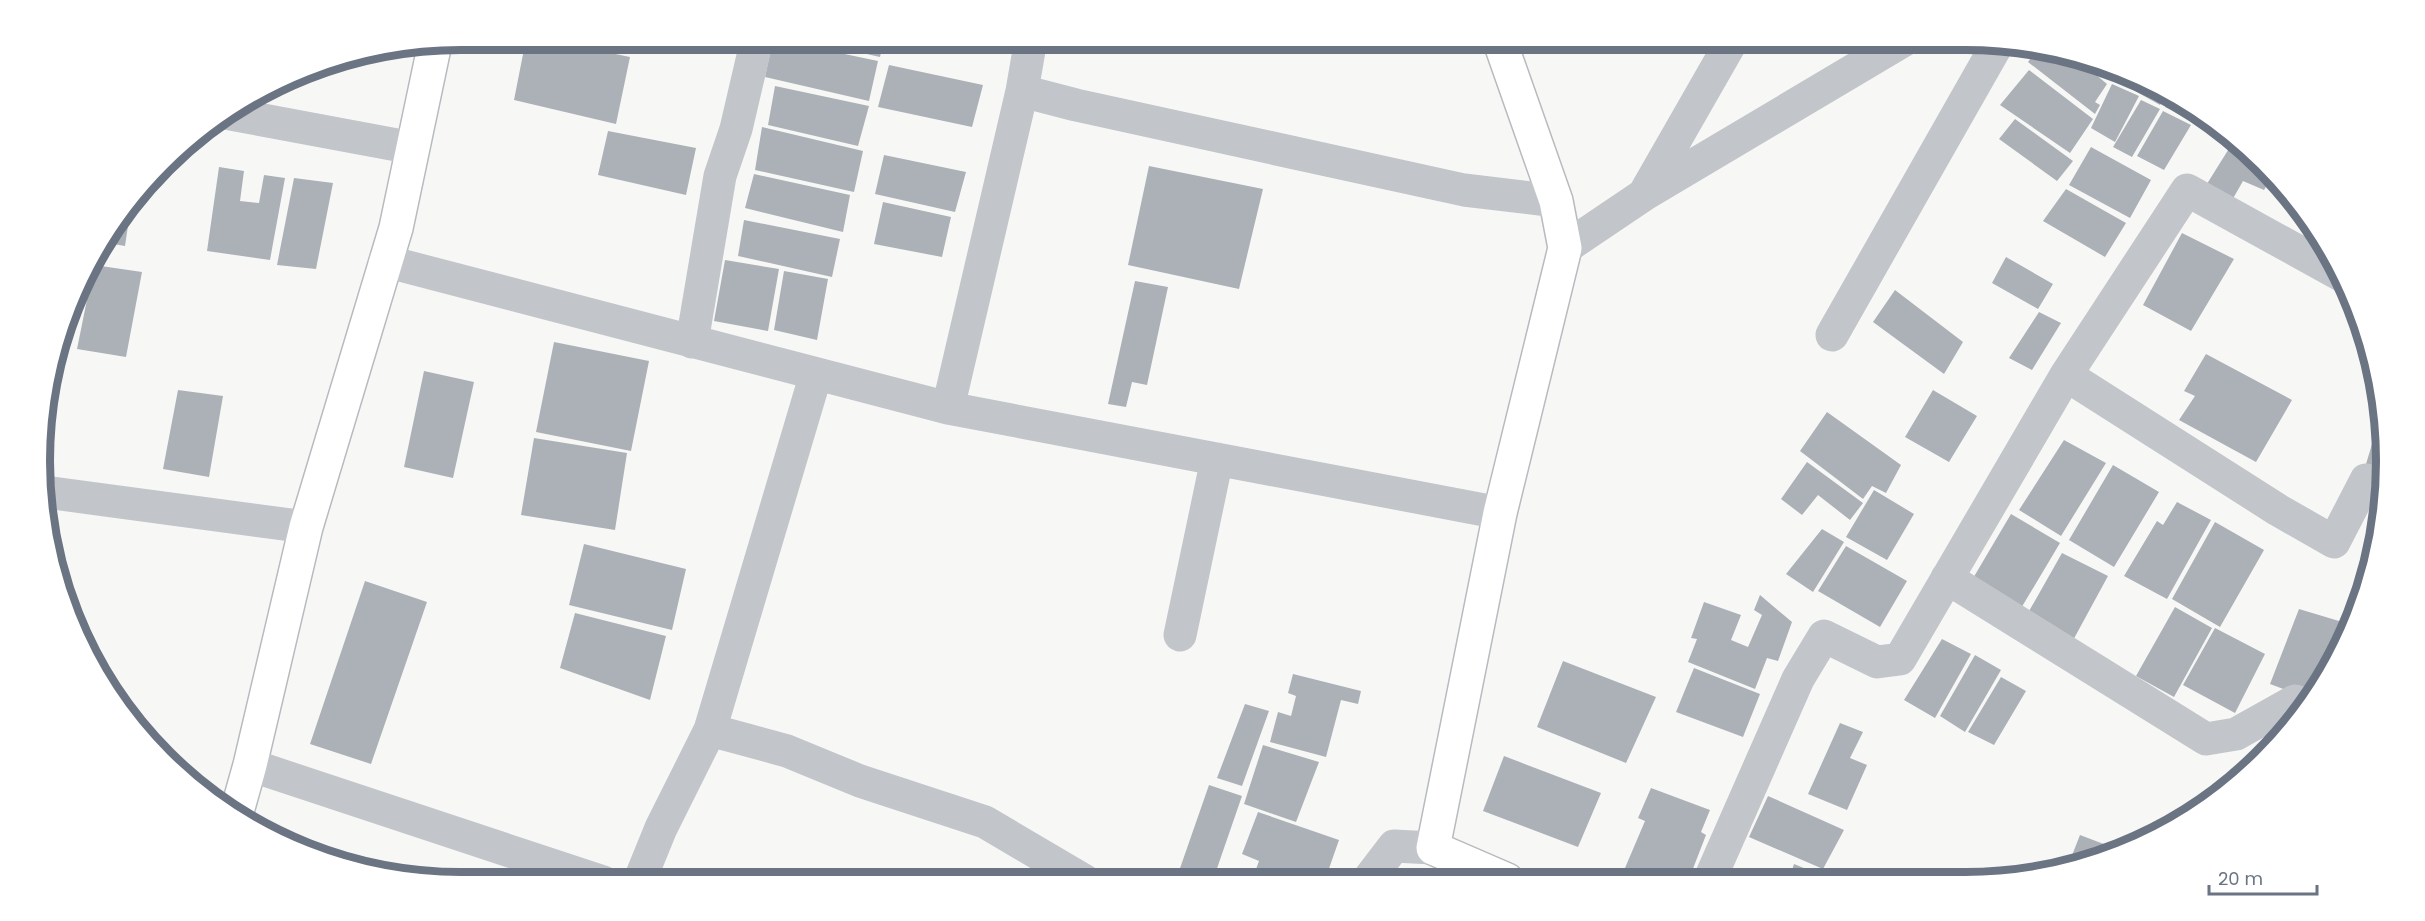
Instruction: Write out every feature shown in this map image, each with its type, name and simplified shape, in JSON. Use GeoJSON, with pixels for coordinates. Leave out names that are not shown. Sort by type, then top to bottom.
{"type":"FeatureCollection","features":[{"type":"Feature","properties":{"kind":"street"},"geometry":{"type":"LineString","coordinates":[[239,806],[306,527],[396,228],[434,50]]}},
{"type":"Feature","properties":{"kind":"street"},"geometry":{"type":"LineString","coordinates":[[692,342],[720,176],[736,129],[754,50]]}},
{"type":"Feature","properties":{"kind":"street"},"geometry":{"type":"LineString","coordinates":[[948,408],[1022,91],[1029,50]]}},
{"type":"Feature","properties":{"kind":"street"},"geometry":{"type":"LineString","coordinates":[[1433,848],[1500,513],[1565,248],[1556,201],[1503,50]]}},
{"type":"Feature","properties":{"kind":"street"},"geometry":{"type":"LineString","coordinates":[[1645,194],[1727,50]]}},
{"type":"Feature","properties":{"kind":"street"},"geometry":{"type":"LineString","coordinates":[[1565,248],[1645,194],[1887,50]]}},
{"type":"Feature","properties":{"kind":"street"},"geometry":{"type":"LineString","coordinates":[[1832,335],[1994,50]]}},
{"type":"Feature","properties":{"kind":"street"},"geometry":{"type":"LineString","coordinates":[[1022,91],[1076,105],[1464,190],[1556,201]]}},
{"type":"Feature","properties":{"kind":"street"},"geometry":{"type":"LineString","coordinates":[[238,115],[413,148]]}},
{"type":"Feature","properties":{"kind":"street"},"geometry":{"type":"LineString","coordinates":[[1713,872],[1798,679],[1824,636],[1877,662],[1900,659],[2066,375],[2187,190],[2326,267]]}},
{"type":"Feature","properties":{"kind":"street"},"geometry":{"type":"LineString","coordinates":[[386,261],[948,408],[1500,513]]}},
{"type":"Feature","properties":{"kind":"street"},"geometry":{"type":"LineString","coordinates":[[643,872],[661,828],[710,730],[816,374]]}},
{"type":"Feature","properties":{"kind":"street"},"geometry":{"type":"LineString","coordinates":[[2066,375],[2268,504],[2334,542],[2366,480],[2375,483]]}},
{"type":"Feature","properties":{"kind":"street"},"geometry":{"type":"LineString","coordinates":[[1180,635],[1217,459]]}},
{"type":"Feature","properties":{"kind":"street"},"geometry":{"type":"LineString","coordinates":[[51,493],[306,527]]}},
{"type":"Feature","properties":{"kind":"street"},"geometry":{"type":"LineString","coordinates":[[1947,578],[2206,739],[2236,734],[2297,702]]}},
{"type":"Feature","properties":{"kind":"street"},"geometry":{"type":"LineString","coordinates":[[710,730],[787,751],[860,781],[985,822],[1035,867],[1054,872]]}},
{"type":"Feature","properties":{"kind":"street"},"geometry":{"type":"LineString","coordinates":[[250,765],[573,872]]}},
{"type":"Feature","properties":{"kind":"street"},"geometry":{"type":"LineString","coordinates":[[1374,872],[1394,846],[1433,848],[1488,872]]}},
{"type":"Feature","properties":{"kind":"building"},"geometry":{"type":"Polygon","coordinates":[[[524,50],[596,50],[630,57],[616,124],[514,100],[524,50]]]}},
{"type":"Feature","properties":{"kind":"building"},"geometry":{"type":"Polygon","coordinates":[[[771,50],[826,50],[878,61],[869,101],[765,77],[771,50]]]}},
{"type":"Feature","properties":{"kind":"building"},"geometry":{"type":"Polygon","coordinates":[[[849,50],[882,50],[880,57],[849,50]]]}},
{"type":"Feature","properties":{"kind":"building"},"geometry":{"type":"Polygon","coordinates":[[[2033,55],[2096,71],[2094,73],[2107,84],[2095,102],[2100,105],[2095,114],[2028,62],[2033,55]]]}},
{"type":"Feature","properties":{"kind":"building"},"geometry":{"type":"Polygon","coordinates":[[[889,65],[983,85],[972,127],[878,107],[889,65]]]}},
{"type":"Feature","properties":{"kind":"building"},"geometry":{"type":"Polygon","coordinates":[[[2029,70],[2093,119],[2070,153],[2000,105],[2029,70]]]}},
{"type":"Feature","properties":{"kind":"building"},"geometry":{"type":"Polygon","coordinates":[[[2112,78],[2122,81],[2162,101],[2160,105],[2112,78]]]}},
{"type":"Feature","properties":{"kind":"building"},"geometry":{"type":"Polygon","coordinates":[[[2112,84],[2139,96],[2115,142],[2091,128],[2112,84]]]}},
{"type":"Feature","properties":{"kind":"building"},"geometry":{"type":"Polygon","coordinates":[[[775,86],[869,106],[858,146],[768,125],[775,86]]]}},
{"type":"Feature","properties":{"kind":"building"},"geometry":{"type":"Polygon","coordinates":[[[2141,100],[2160,109],[2132,157],[2113,147],[2141,100]]]}},
{"type":"Feature","properties":{"kind":"building"},"geometry":{"type":"Polygon","coordinates":[[[2167,103],[2194,120],[2193,122],[2165,107],[2167,103]]]}},
{"type":"Feature","properties":{"kind":"building"},"geometry":{"type":"Polygon","coordinates":[[[2163,111],[2191,125],[2164,170],[2137,156],[2163,111]]]}},
{"type":"Feature","properties":{"kind":"building"},"geometry":{"type":"Polygon","coordinates":[[[2015,119],[2073,161],[2057,181],[1999,139],[2015,119]]]}},
{"type":"Feature","properties":{"kind":"building"},"geometry":{"type":"Polygon","coordinates":[[[762,127],[863,151],[854,192],[755,170],[762,127]]]}},
{"type":"Feature","properties":{"kind":"building"},"geometry":{"type":"Polygon","coordinates":[[[608,131],[696,148],[686,195],[598,175],[608,131]]]}},
{"type":"Feature","properties":{"kind":"building"},"geometry":{"type":"Polygon","coordinates":[[[2091,147],[2151,180],[2130,218],[2069,185],[2091,147]]]}},
{"type":"Feature","properties":{"kind":"building"},"geometry":{"type":"Polygon","coordinates":[[[2230,147],[2268,184],[2264,190],[2243,181],[2231,202],[2205,187],[2230,147]]]}},
{"type":"Feature","properties":{"kind":"building"},"geometry":{"type":"Polygon","coordinates":[[[884,155],[966,172],[955,212],[875,194],[884,155]]]}},
{"type":"Feature","properties":{"kind":"building"},"geometry":{"type":"Polygon","coordinates":[[[1149,166],[1263,189],[1239,289],[1128,265],[1149,166]]]}},
{"type":"Feature","properties":{"kind":"building"},"geometry":{"type":"Polygon","coordinates":[[[219,167],[244,171],[240,201],[259,203],[264,175],[285,178],[270,260],[207,251],[219,167]]]}},
{"type":"Feature","properties":{"kind":"building"},"geometry":{"type":"Polygon","coordinates":[[[754,174],[850,195],[843,232],[745,208],[754,174]]]}},
{"type":"Feature","properties":{"kind":"building"},"geometry":{"type":"Polygon","coordinates":[[[294,178],[333,183],[316,269],[277,265],[294,178]]]}},
{"type":"Feature","properties":{"kind":"building"},"geometry":{"type":"Polygon","coordinates":[[[2066,189],[2126,223],[2105,257],[2043,221],[2066,189]]]}},
{"type":"Feature","properties":{"kind":"building"},"geometry":{"type":"Polygon","coordinates":[[[883,202],[951,217],[942,257],[874,244],[883,202]]]}},
{"type":"Feature","properties":{"kind":"building"},"geometry":{"type":"Polygon","coordinates":[[[129,217],[125,246],[112,244],[129,217]]]}},
{"type":"Feature","properties":{"kind":"building"},"geometry":{"type":"Polygon","coordinates":[[[744,220],[840,239],[832,277],[738,256],[744,220]]]}},
{"type":"Feature","properties":{"kind":"building"},"geometry":{"type":"Polygon","coordinates":[[[2182,233],[2234,259],[2191,331],[2143,305],[2182,233]]]}},
{"type":"Feature","properties":{"kind":"building"},"geometry":{"type":"Polygon","coordinates":[[[2006,257],[2053,284],[2038,309],[1992,283],[2006,257]]]}},
{"type":"Feature","properties":{"kind":"building"},"geometry":{"type":"Polygon","coordinates":[[[725,260],[779,269],[768,331],[714,321],[725,260]]]}},
{"type":"Feature","properties":{"kind":"building"},"geometry":{"type":"Polygon","coordinates":[[[99,266],[142,272],[126,357],[77,349],[91,282],[99,266]]]}},
{"type":"Feature","properties":{"kind":"building"},"geometry":{"type":"Polygon","coordinates":[[[784,271],[828,279],[817,340],[774,330],[784,271]]]}},
{"type":"Feature","properties":{"kind":"building"},"geometry":{"type":"Polygon","coordinates":[[[1135,281],[1168,287],[1147,385],[1132,382],[1126,407],[1108,404],[1135,281]]]}},
{"type":"Feature","properties":{"kind":"building"},"geometry":{"type":"Polygon","coordinates":[[[1895,290],[1963,342],[1944,374],[1873,322],[1895,290]]]}},
{"type":"Feature","properties":{"kind":"building"},"geometry":{"type":"Polygon","coordinates":[[[2039,312],[2061,323],[2032,370],[2009,358],[2039,312]]]}},
{"type":"Feature","properties":{"kind":"building"},"geometry":{"type":"Polygon","coordinates":[[[554,342],[649,361],[631,451],[536,432],[554,342]]]}},
{"type":"Feature","properties":{"kind":"building"},"geometry":{"type":"Polygon","coordinates":[[[2206,354],[2292,400],[2256,462],[2179,420],[2195,396],[2184,391],[2206,354]]]}},
{"type":"Feature","properties":{"kind":"building"},"geometry":{"type":"Polygon","coordinates":[[[424,371],[474,382],[453,478],[404,467],[424,371]]]}},
{"type":"Feature","properties":{"kind":"building"},"geometry":{"type":"Polygon","coordinates":[[[178,390],[223,396],[209,477],[163,469],[178,390]]]}},
{"type":"Feature","properties":{"kind":"building"},"geometry":{"type":"Polygon","coordinates":[[[1933,390],[1977,416],[1949,462],[1905,437],[1933,390]]]}},
{"type":"Feature","properties":{"kind":"building"},"geometry":{"type":"Polygon","coordinates":[[[1827,412],[1901,465],[1886,493],[1872,486],[1863,499],[1800,451],[1827,412]]]}},
{"type":"Feature","properties":{"kind":"building"},"geometry":{"type":"Polygon","coordinates":[[[2375,434],[2376,467],[2366,464],[2375,434]]]}},
{"type":"Feature","properties":{"kind":"building"},"geometry":{"type":"Polygon","coordinates":[[[534,438],[627,453],[615,530],[521,515],[534,438]]]}},
{"type":"Feature","properties":{"kind":"building"},"geometry":{"type":"Polygon","coordinates":[[[2064,440],[2106,463],[2061,536],[2019,510],[2064,440]]]}},
{"type":"Feature","properties":{"kind":"building"},"geometry":{"type":"Polygon","coordinates":[[[1807,462],[1863,503],[1850,520],[1818,495],[1802,515],[1781,499],[1807,462]]]}},
{"type":"Feature","properties":{"kind":"building"},"geometry":{"type":"Polygon","coordinates":[[[2113,465],[2159,492],[2114,567],[2069,540],[2113,465]]]}},
{"type":"Feature","properties":{"kind":"building"},"geometry":{"type":"Polygon","coordinates":[[[1874,490],[1914,514],[1887,560],[1846,537],[1874,490]]]}},
{"type":"Feature","properties":{"kind":"building"},"geometry":{"type":"Polygon","coordinates":[[[2177,502],[2211,520],[2167,599],[2124,576],[2157,521],[2163,525],[2177,502]]]}},
{"type":"Feature","properties":{"kind":"building"},"geometry":{"type":"Polygon","coordinates":[[[2011,514],[2060,543],[2017,615],[1969,585],[2011,514]]]}},
{"type":"Feature","properties":{"kind":"building"},"geometry":{"type":"Polygon","coordinates":[[[2215,522],[2264,550],[2220,627],[2172,599],[2215,522]]]}},
{"type":"Feature","properties":{"kind":"building"},"geometry":{"type":"Polygon","coordinates":[[[1822,529],[1844,542],[1813,592],[1786,574],[1822,529]]]}},
{"type":"Feature","properties":{"kind":"building"},"geometry":{"type":"Polygon","coordinates":[[[584,544],[686,569],[672,630],[569,605],[584,544]]]}},
{"type":"Feature","properties":{"kind":"building"},"geometry":{"type":"Polygon","coordinates":[[[1846,546],[1907,581],[1880,627],[1818,591],[1846,546]]]}},
{"type":"Feature","properties":{"kind":"building"},"geometry":{"type":"Polygon","coordinates":[[[2062,553],[2108,576],[2071,644],[2024,620],[2062,553]]]}},
{"type":"Feature","properties":{"kind":"building"},"geometry":{"type":"Polygon","coordinates":[[[365,581],[427,602],[371,764],[310,744],[365,581]]]}},
{"type":"Feature","properties":{"kind":"building"},"geometry":{"type":"Polygon","coordinates":[[[1760,595],[1792,622],[1778,661],[1767,658],[1755,689],[1688,662],[1697,639],[1691,638],[1704,602],[1741,615],[1731,640],[1748,647],[1762,615],[1754,610],[1760,595]]]}},
{"type":"Feature","properties":{"kind":"building"},"geometry":{"type":"Polygon","coordinates":[[[2175,607],[2212,628],[2174,697],[2136,676],[2175,607]]]}},
{"type":"Feature","properties":{"kind":"building"},"geometry":{"type":"Polygon","coordinates":[[[2299,609],[2342,622],[2320,666],[2301,696],[2270,684],[2299,609]]]}},
{"type":"Feature","properties":{"kind":"building"},"geometry":{"type":"Polygon","coordinates":[[[575,613],[666,636],[650,700],[560,668],[575,613]]]}},
{"type":"Feature","properties":{"kind":"building"},"geometry":{"type":"Polygon","coordinates":[[[2215,628],[2265,654],[2235,713],[2183,685],[2215,628]]]}},
{"type":"Feature","properties":{"kind":"building"},"geometry":{"type":"Polygon","coordinates":[[[1942,639],[1971,654],[1935,718],[1904,700],[1942,639]]]}},
{"type":"Feature","properties":{"kind":"building"},"geometry":{"type":"Polygon","coordinates":[[[1975,655],[2001,670],[1965,732],[1940,716],[1975,655]]]}},
{"type":"Feature","properties":{"kind":"building"},"geometry":{"type":"Polygon","coordinates":[[[1563,661],[1656,697],[1626,763],[1537,727],[1563,661]]]}},
{"type":"Feature","properties":{"kind":"building"},"geometry":{"type":"Polygon","coordinates":[[[1694,668],[1760,694],[1743,737],[1676,712],[1694,668]]]}},
{"type":"Feature","properties":{"kind":"building"},"geometry":{"type":"Polygon","coordinates":[[[1293,674],[1361,691],[1358,704],[1341,700],[1326,757],[1270,742],[1278,712],[1291,716],[1296,696],[1288,693],[1293,674]]]}},
{"type":"Feature","properties":{"kind":"building"},"geometry":{"type":"Polygon","coordinates":[[[2001,677],[2026,691],[1994,745],[1968,732],[2001,677]]]}},
{"type":"Feature","properties":{"kind":"building"},"geometry":{"type":"Polygon","coordinates":[[[1245,704],[1269,711],[1242,786],[1217,778],[1245,704]]]}},
{"type":"Feature","properties":{"kind":"building"},"geometry":{"type":"Polygon","coordinates":[[[1840,723],[1863,732],[1850,758],[1867,765],[1847,810],[1808,794],[1840,723]]]}},
{"type":"Feature","properties":{"kind":"building"},"geometry":{"type":"Polygon","coordinates":[[[1263,745],[1319,762],[1296,822],[1244,804],[1263,745]]]}},
{"type":"Feature","properties":{"kind":"building"},"geometry":{"type":"Polygon","coordinates":[[[1504,756],[1601,793],[1578,847],[1483,811],[1504,756]]]}},
{"type":"Feature","properties":{"kind":"building"},"geometry":{"type":"Polygon","coordinates":[[[1209,785],[1242,796],[1216,872],[1179,872],[1209,785]]]}},
{"type":"Feature","properties":{"kind":"building"},"geometry":{"type":"Polygon","coordinates":[[[1651,788],[1710,810],[1701,832],[1706,835],[1692,872],[1635,872],[1625,868],[1645,821],[1638,818],[1651,788]]]}},
{"type":"Feature","properties":{"kind":"building"},"geometry":{"type":"Polygon","coordinates":[[[1768,796],[1844,830],[1823,869],[1749,837],[1768,796]]]}},
{"type":"Feature","properties":{"kind":"building"},"geometry":{"type":"Polygon","coordinates":[[[1258,812],[1339,840],[1328,872],[1255,872],[1259,861],[1242,854],[1258,812]]]}},
{"type":"Feature","properties":{"kind":"building"},"geometry":{"type":"Polygon","coordinates":[[[2080,835],[2108,846],[2097,850],[2071,857],[2080,835]]]}},
{"type":"Feature","properties":{"kind":"building"},"geometry":{"type":"Polygon","coordinates":[[[1794,864],[1814,872],[1791,872],[1794,864]]]}}]}
